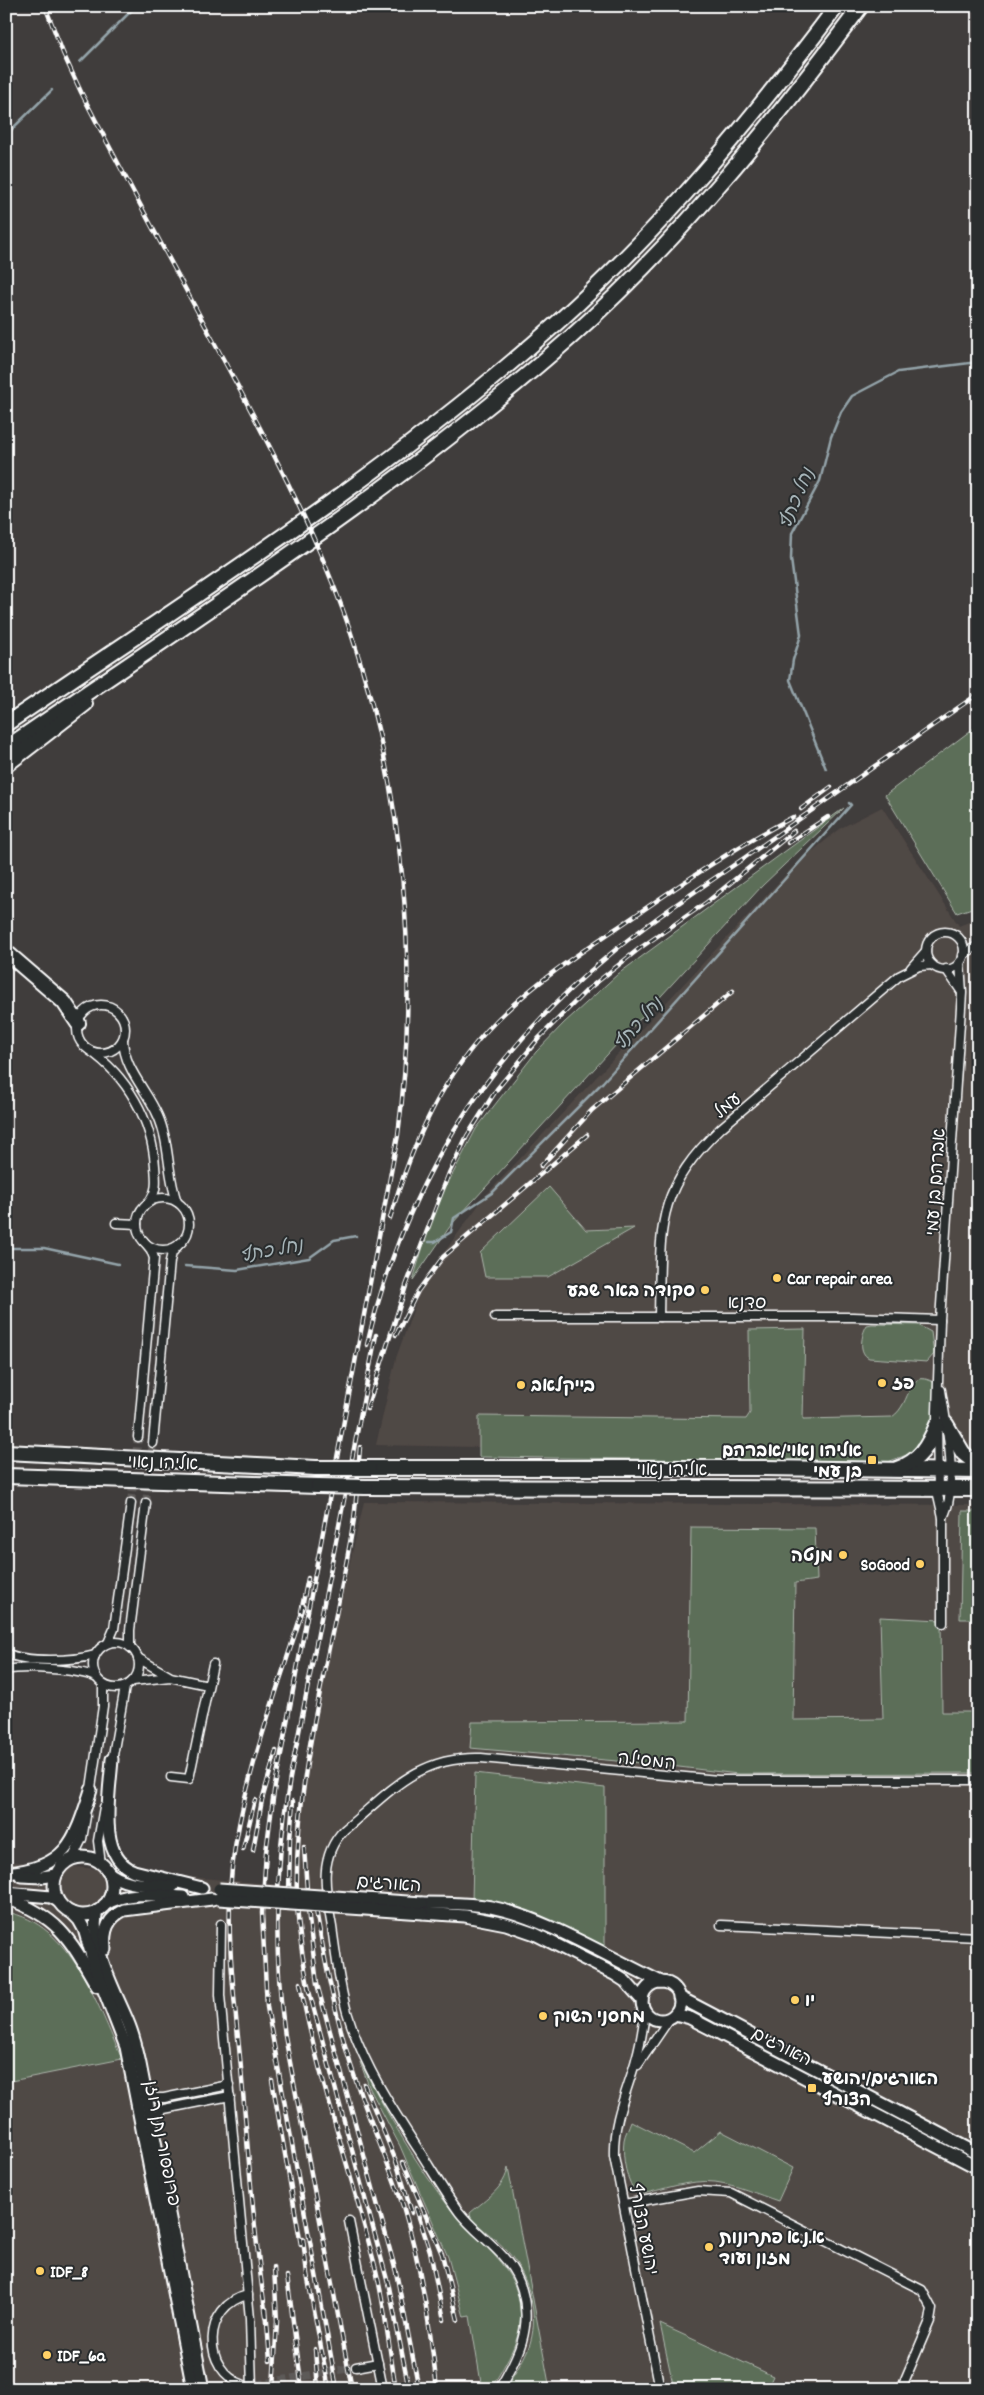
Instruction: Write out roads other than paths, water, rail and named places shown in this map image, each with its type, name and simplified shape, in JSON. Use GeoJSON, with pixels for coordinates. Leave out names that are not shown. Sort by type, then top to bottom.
{"type":"FeatureCollection","features":[{"type":"Feature","properties":{"kind":"highway"},"geometry":{"type":"LineString","coordinates":[[6,724],[344,493],[442,418],[558,322],[639,244],[720,156],[837,6]]}},
{"type":"Feature","properties":{"kind":"highway"},"geometry":{"type":"LineString","coordinates":[[6,748],[355,508],[454,433],[571,337],[653,258],[731,173],[800,88],[861,6]]}},
{"type":"Feature","properties":{"kind":"highway"},"geometry":{"type":"LineString","coordinates":[[6,765],[219,602]]}},
{"type":"Feature","properties":{"kind":"highway"},"geometry":{"type":"LineString","coordinates":[[6,952],[64,1002],[78,1023]]}},
{"type":"Feature","properties":{"kind":"highway"},"geometry":{"type":"LineString","coordinates":[[894,1470],[912,1463],[921,1454],[942,1424],[963,1453],[978,1466]]}},
{"type":"Feature","properties":{"kind":"highway","name":"אליהו נאוי"},"geometry":{"type":"LineString","coordinates":[[6,1452],[316,1468],[764,1468],[978,1471]]}},
{"type":"Feature","properties":{"kind":"highway","name":"אליהו נאוי"},"geometry":{"type":"LineString","coordinates":[[6,1476],[366,1487],[978,1489]]}},
{"type":"Feature","properties":{"kind":"street"},"geometry":{"type":"LineString","coordinates":[[962,993],[946,970],[932,964],[926,950],[929,940],[938,933],[948,932],[958,938],[978,940],[978,910]]}},
{"type":"Feature","properties":{"kind":"street"},"geometry":{"type":"LineString","coordinates":[[958,938],[963,946],[961,959]]}},
{"type":"Feature","properties":{"kind":"street"},"geometry":{"type":"LineString","coordinates":[[946,970],[978,945]]}},
{"type":"Feature","properties":{"kind":"street","name":"עמל"},"geometry":{"type":"LineString","coordinates":[[659,1317],[662,1223],[672,1189],[682,1173],[705,1144],[722,1128],[909,969],[926,950]]}},
{"type":"Feature","properties":{"kind":"street","name":"אברהם בן עמי"},"geometry":{"type":"LineString","coordinates":[[943,1623],[944,1471],[939,1372],[940,1320],[962,993],[961,959]]}},
{"type":"Feature","properties":{"kind":"street","name":"עמל"},"geometry":{"type":"LineString","coordinates":[[909,969],[932,964]]}},
{"type":"Feature","properties":{"kind":"street"},"geometry":{"type":"LineString","coordinates":[[89,1050],[95,1053],[108,1053],[119,1046],[125,1033],[123,1019],[119,1013],[106,1006],[92,1007],[86,1011],[78,1023],[79,1038],[89,1050],[113,1069],[134,1100],[146,1122],[152,1146],[156,1183],[155,1193],[142,1208],[137,1224],[143,1240],[151,1250],[154,1258],[138,1438]]}},
{"type":"Feature","properties":{"kind":"street"},"geometry":{"type":"LineString","coordinates":[[123,1040],[128,1063],[159,1117],[166,1144],[170,1181],[177,1202]]}},
{"type":"Feature","properties":{"kind":"street"},"geometry":{"type":"LineString","coordinates":[[149,1202],[163,1198],[177,1202],[183,1207],[189,1222],[185,1237],[172,1253],[170,1261],[153,1443]]}},
{"type":"Feature","properties":{"kind":"street"},"geometry":{"type":"LineString","coordinates":[[116,1223],[137,1224]]}},
{"type":"Feature","properties":{"kind":"street"},"geometry":{"type":"LineString","coordinates":[[143,1240],[157,1249],[165,1250],[180,1243]]}},
{"type":"Feature","properties":{"kind":"street","name":"סדנא"},"geometry":{"type":"LineString","coordinates":[[495,1317],[853,1317],[940,1320]]}},
{"type":"Feature","properties":{"kind":"street","name":"אברהם בן עמי"},"geometry":{"type":"LineString","coordinates":[[942,1424],[944,1489],[947,1508],[944,1517]]}},
{"type":"Feature","properties":{"kind":"street"},"geometry":{"type":"LineString","coordinates":[[108,1643],[114,1629],[131,1503]]}},
{"type":"Feature","properties":{"kind":"street"},"geometry":{"type":"LineString","coordinates":[[130,1647],[130,1630],[146,1504]]}},
{"type":"Feature","properties":{"kind":"street"},"geometry":{"type":"LineString","coordinates":[[138,1658],[138,1672],[133,1681],[125,1687],[114,1689],[103,1685],[95,1676],[92,1666],[95,1655],[100,1648],[108,1643],[120,1642],[130,1647],[138,1658],[153,1669],[170,1677],[208,1685]]}},
{"type":"Feature","properties":{"kind":"street"},"geometry":{"type":"LineString","coordinates":[[6,1653],[20,1657],[64,1660],[95,1655]]}},
{"type":"Feature","properties":{"kind":"street"},"geometry":{"type":"LineString","coordinates":[[171,1777],[189,1780],[213,1664]]}},
{"type":"Feature","properties":{"kind":"street"},"geometry":{"type":"LineString","coordinates":[[6,1670],[34,1669],[86,1673],[95,1676]]}},
{"type":"Feature","properties":{"kind":"street"},"geometry":{"type":"LineString","coordinates":[[133,1681],[170,1677]]}},
{"type":"Feature","properties":{"kind":"street"},"geometry":{"type":"LineString","coordinates":[[72,1860],[82,1839],[91,1790],[103,1685]]}},
{"type":"Feature","properties":{"kind":"street"},"geometry":{"type":"LineString","coordinates":[[6,1893],[51,1896],[72,1913],[85,1915],[101,1908],[111,1889],[109,1876],[103,1866],[98,1841],[125,1687]]}},
{"type":"Feature","properties":{"kind":"street","name":"המסילה"},"geometry":{"type":"LineString","coordinates":[[499,2389],[523,2341],[527,2314],[522,2287],[508,2260],[468,2221],[454,2203],[385,2098],[357,2040],[340,1982],[326,1886],[328,1854],[340,1834],[420,1770],[439,1762],[460,1759],[480,1758],[718,1780],[978,1780]]}},
{"type":"Feature","properties":{"kind":"street"},"geometry":{"type":"LineString","coordinates":[[112,1760],[108,1830],[112,1848],[117,1858],[124,1866],[134,1871],[202,1888]]}},
{"type":"Feature","properties":{"kind":"street"},"geometry":{"type":"LineString","coordinates":[[6,1874],[40,1867],[67,1849],[78,1830],[91,1790]]}},
{"type":"Feature","properties":{"kind":"street"},"geometry":{"type":"LineString","coordinates":[[58,1901],[54,1888],[56,1875],[64,1864],[72,1860],[89,1858],[103,1866]]}},
{"type":"Feature","properties":{"kind":"street","name":"האורגים"},"geometry":{"type":"LineString","coordinates":[[103,1866],[114,1877],[127,1882],[202,1888],[216,1895]]}},
{"type":"Feature","properties":{"kind":"street"},"geometry":{"type":"LineString","coordinates":[[6,1874],[42,1878],[56,1875]]}},
{"type":"Feature","properties":{"kind":"street","name":"האורגים"},"geometry":{"type":"LineString","coordinates":[[101,1908],[121,1897],[136,1894],[216,1895],[423,1908],[486,1919],[535,1934],[614,1974],[634,1989],[644,2006]]}},
{"type":"Feature","properties":{"kind":"street"},"geometry":{"type":"LineString","coordinates":[[107,1971],[104,1944],[106,1930],[112,1918],[117,1914],[132,1908],[216,1895]]}},
{"type":"Feature","properties":{"kind":"street"},"geometry":{"type":"LineString","coordinates":[[6,1898],[43,1914],[56,1925],[78,1954],[119,2027]]}},
{"type":"Feature","properties":{"kind":"street","name":"האורגים"},"geometry":{"type":"LineString","coordinates":[[423,1908],[469,1904],[514,1913],[542,1924],[661,1982]]}},
{"type":"Feature","properties":{"kind":"street","name":"פרופסור נתן רוזן"},"geometry":{"type":"LineString","coordinates":[[101,1908],[94,1924],[96,1934],[107,1971],[136,2044],[203,2389]]}},
{"type":"Feature","properties":{"kind":"street","name":"פרופסור נתן רוזן"},"geometry":{"type":"LineString","coordinates":[[72,1913],[80,1920],[84,1929],[97,1973],[119,2027],[131,2066],[193,2389]]}},
{"type":"Feature","properties":{"kind":"street"},"geometry":{"type":"LineString","coordinates":[[221,1924],[220,1995],[248,2295],[252,2389]]}},
{"type":"Feature","properties":{"kind":"street"},"geometry":{"type":"LineString","coordinates":[[721,1925],[978,1937]]}},
{"type":"Feature","properties":{"kind":"street"},"geometry":{"type":"LineString","coordinates":[[661,1982],[673,1987],[679,1997],[678,2009],[672,2016],[658,2020],[644,2006],[650,1986],[661,1982]]}},
{"type":"Feature","properties":{"kind":"street","name":"האורגים"},"geometry":{"type":"LineString","coordinates":[[679,1997],[978,2154]]}},
{"type":"Feature","properties":{"kind":"street","name":"יהושע הצורף"},"geometry":{"type":"LineString","coordinates":[[644,2006],[640,2045],[632,2075],[621,2103],[614,2141],[624,2204],[660,2389]]}},
{"type":"Feature","properties":{"kind":"street","name":"האורגים"},"geometry":{"type":"LineString","coordinates":[[672,2016],[690,2018],[978,2168]]}},
{"type":"Feature","properties":{"kind":"street","name":"יהושע הצורף"},"geometry":{"type":"LineString","coordinates":[[632,2075],[645,2052],[672,2016]]}},
{"type":"Feature","properties":{"kind":"street"},"geometry":{"type":"LineString","coordinates":[[145,2092],[156,2098],[164,2098],[229,2085]]}},
{"type":"Feature","properties":{"kind":"street"},"geometry":{"type":"LineString","coordinates":[[152,2127],[156,2114],[164,2108],[230,2096]]}},
{"type":"Feature","properties":{"kind":"street"},"geometry":{"type":"LineString","coordinates":[[624,2204],[698,2191],[731,2193],[922,2290],[932,2308],[930,2321],[901,2389]]}},
{"type":"Feature","properties":{"kind":"street"},"geometry":{"type":"LineString","coordinates":[[349,2221],[383,2389]]}},
{"type":"Feature","properties":{"kind":"street"},"geometry":{"type":"LineString","coordinates":[[244,2385],[234,2380],[221,2367],[214,2346],[213,2330],[217,2316],[225,2306],[235,2299],[248,2295]]}},
{"type":"Feature","properties":{"kind":"street"},"geometry":{"type":"LineString","coordinates":[[356,2367],[378,2363]]}},
{"type":"Feature","properties":{"kind":"waterway"},"geometry":{"type":"LineString","coordinates":[[80,62],[136,6]]}},
{"type":"Feature","properties":{"kind":"waterway"},"geometry":{"type":"LineString","coordinates":[[6,140],[12,129],[52,90]]}},
{"type":"Feature","properties":{"kind":"waterway","name":"נחל כתף"},"geometry":{"type":"LineString","coordinates":[[826,769],[790,680],[793,660],[801,635],[791,559],[792,533],[820,481],[831,437],[841,412],[852,396],[898,372],[978,362]]}},
{"type":"Feature","properties":{"kind":"waterway","name":"נחל כתף"},"geometry":{"type":"LineString","coordinates":[[429,1242],[435,1242],[451,1232],[454,1218],[492,1193],[603,1082],[851,805],[849,803]]}},
{"type":"Feature","properties":{"kind":"waterway","name":"נחל כתף"},"geometry":{"type":"LineString","coordinates":[[185,1266],[237,1270],[309,1258],[334,1240],[356,1236]]}},
{"type":"Feature","properties":{"kind":"waterway","name":"נחל כתף"},"geometry":{"type":"LineString","coordinates":[[6,1248],[44,1248],[118,1264]]}},
{"type":"Feature","properties":{"kind":"tunnel"},"geometry":{"type":"LineString","coordinates":[[131,1503],[138,1437]]}},
{"type":"Feature","properties":{"kind":"tunnel"},"geometry":{"type":"LineString","coordinates":[[146,1503],[153,1443]]}},
{"type":"Feature","properties":{"kind":"tunnel"},"geometry":{"type":"LineString","coordinates":[[244,2385],[254,2385],[356,2367]]}},
{"type":"Feature","properties":{"kind":"railway"},"geometry":{"type":"LineString","coordinates":[[45,6],[63,53],[81,92],[270,447],[321,554],[349,627],[368,689],[383,751],[402,878],[407,943],[407,1007],[398,1135],[274,1791],[266,1852],[262,1913],[267,2007],[337,2389]]}},
{"type":"Feature","properties":{"kind":"railway"},"geometry":{"type":"LineString","coordinates":[[367,1345],[383,1287],[403,1232],[427,1179],[454,1130],[487,1082],[523,1038],[563,996],[642,929],[978,694]]}},
{"type":"Feature","properties":{"kind":"railway"},"geometry":{"type":"LineString","coordinates":[[801,809],[831,787]]}},
{"type":"Feature","properties":{"kind":"railway"},"geometry":{"type":"LineString","coordinates":[[390,1218],[419,1137],[445,1087],[478,1041],[512,1005],[545,978],[672,890],[712,864],[793,817]]}},
{"type":"Feature","properties":{"kind":"railway"},"geometry":{"type":"LineString","coordinates":[[788,843],[828,817]]}},
{"type":"Feature","properties":{"kind":"railway"},"geometry":{"type":"LineString","coordinates":[[367,1409],[406,1286],[449,1173],[467,1136],[497,1089],[539,1038],[587,990],[640,948],[707,902],[794,831]]}},
{"type":"Feature","properties":{"kind":"railway"},"geometry":{"type":"LineString","coordinates":[[541,1166],[592,1110],[733,991]]}},
{"type":"Feature","properties":{"kind":"railway"},"geometry":{"type":"LineString","coordinates":[[396,1335],[418,1291],[443,1257],[587,1135]]}},
{"type":"Feature","properties":{"kind":"railway"},"geometry":{"type":"LineString","coordinates":[[352,2389],[285,2036],[281,2004],[277,1907],[281,1843],[290,1778],[376,1335]]}},
{"type":"Feature","properties":{"kind":"railway"},"geometry":{"type":"LineString","coordinates":[[360,1447],[354,1519],[346,1567],[316,1709],[301,1804],[297,1852],[297,1901],[301,1946],[309,1991],[389,2287],[409,2389]]}},
{"type":"Feature","properties":{"kind":"railway"},"geometry":{"type":"LineString","coordinates":[[301,1612],[308,1578]]}},
{"type":"Feature","properties":{"kind":"railway"},"geometry":{"type":"LineString","coordinates":[[266,2316],[255,2223],[234,1993],[230,1943],[230,1893],[237,1834],[252,1768],[304,1606]]}},
{"type":"Feature","properties":{"kind":"railway"},"geometry":{"type":"LineString","coordinates":[[253,1850],[262,1800],[276,1751]]}},
{"type":"Feature","properties":{"kind":"railway"},"geometry":{"type":"LineString","coordinates":[[243,1849],[255,1800]]}},
{"type":"Feature","properties":{"kind":"railway"},"geometry":{"type":"LineString","coordinates":[[289,1894],[293,1801]]}},
{"type":"Feature","properties":{"kind":"railway"},"geometry":{"type":"LineString","coordinates":[[304,1847],[309,1919],[317,1984],[396,2272],[419,2389]]}},
{"type":"Feature","properties":{"kind":"railway"},"geometry":{"type":"LineString","coordinates":[[313,1893],[331,1987],[348,2055],[403,2206],[415,2250],[432,2344],[437,2389]]}},
{"type":"Feature","properties":{"kind":"railway"},"geometry":{"type":"LineString","coordinates":[[300,1983],[315,2051],[375,2268],[383,2302],[396,2389]]}},
{"type":"Feature","properties":{"kind":"railway"},"geometry":{"type":"LineString","coordinates":[[272,2080],[301,2245]]}},
{"type":"Feature","properties":{"kind":"railway"},"geometry":{"type":"LineString","coordinates":[[364,2084],[396,2161],[412,2213]]}},
{"type":"Feature","properties":{"kind":"railway"},"geometry":{"type":"LineString","coordinates":[[403,2162],[442,2254],[458,2320]]}},
{"type":"Feature","properties":{"kind":"railway"},"geometry":{"type":"LineString","coordinates":[[416,2208],[430,2251],[444,2320]]}},
{"type":"Feature","properties":{"kind":"railway"},"geometry":{"type":"LineString","coordinates":[[303,2239],[307,2274],[329,2389]]}},
{"type":"Feature","properties":{"kind":"railway"},"geometry":{"type":"LineString","coordinates":[[273,2389],[277,2321],[274,2267]]}},
{"type":"Feature","properties":{"kind":"railway"},"geometry":{"type":"LineString","coordinates":[[287,2276],[302,2389]]}},
{"type":"Feature","properties":{"kind":"railway"},"geometry":{"type":"LineString","coordinates":[[266,2309],[270,2361]]}},
{"type":"Feature","properties":{"kind":"railway"},"geometry":{"type":"LineString","coordinates":[[315,2349],[318,2389]]}},
{"type":"Feature","properties":{"kind":"place","name":"Car repair area"},"geometry":{"type":"Point","coordinates":[777,1278]}},
{"type":"Feature","properties":{"kind":"place","name":"סקודה באר שבע"},"geometry":{"type":"Point","coordinates":[705,1290]}},
{"type":"Feature","properties":{"kind":"place","name":"פז"},"geometry":{"type":"Point","coordinates":[882,1383]}},
{"type":"Feature","properties":{"kind":"place","name":"בייקלאב"},"geometry":{"type":"Point","coordinates":[521,1385]}},
{"type":"Feature","properties":{"kind":"place","name":"אליהו נאוי/אברהם בן עמי"},"geometry":{"type":"Point","coordinates":[872,1460]}},
{"type":"Feature","properties":{"kind":"place","name":"מנטה"},"geometry":{"type":"Point","coordinates":[843,1555]}},
{"type":"Feature","properties":{"kind":"place","name":"SoGood"},"geometry":{"type":"Point","coordinates":[920,1564]}},
{"type":"Feature","properties":{"kind":"place","name":"יו"},"geometry":{"type":"Point","coordinates":[795,2000]}},
{"type":"Feature","properties":{"kind":"place","name":"מחסני השוק"},"geometry":{"type":"Point","coordinates":[543,2016]}},
{"type":"Feature","properties":{"kind":"place","name":"האורגים/יהושע הצורף"},"geometry":{"type":"Point","coordinates":[812,2088]}},
{"type":"Feature","properties":{"kind":"place","name":"א.נ.א פתרונות מזון ועוד"},"geometry":{"type":"Point","coordinates":[709,2247]}},
{"type":"Feature","properties":{"kind":"place","name":"IDF_8"},"geometry":{"type":"Point","coordinates":[40,2271]}},
{"type":"Feature","properties":{"kind":"place","name":"IDF_6a"},"geometry":{"type":"Point","coordinates":[47,2355]}}]}
